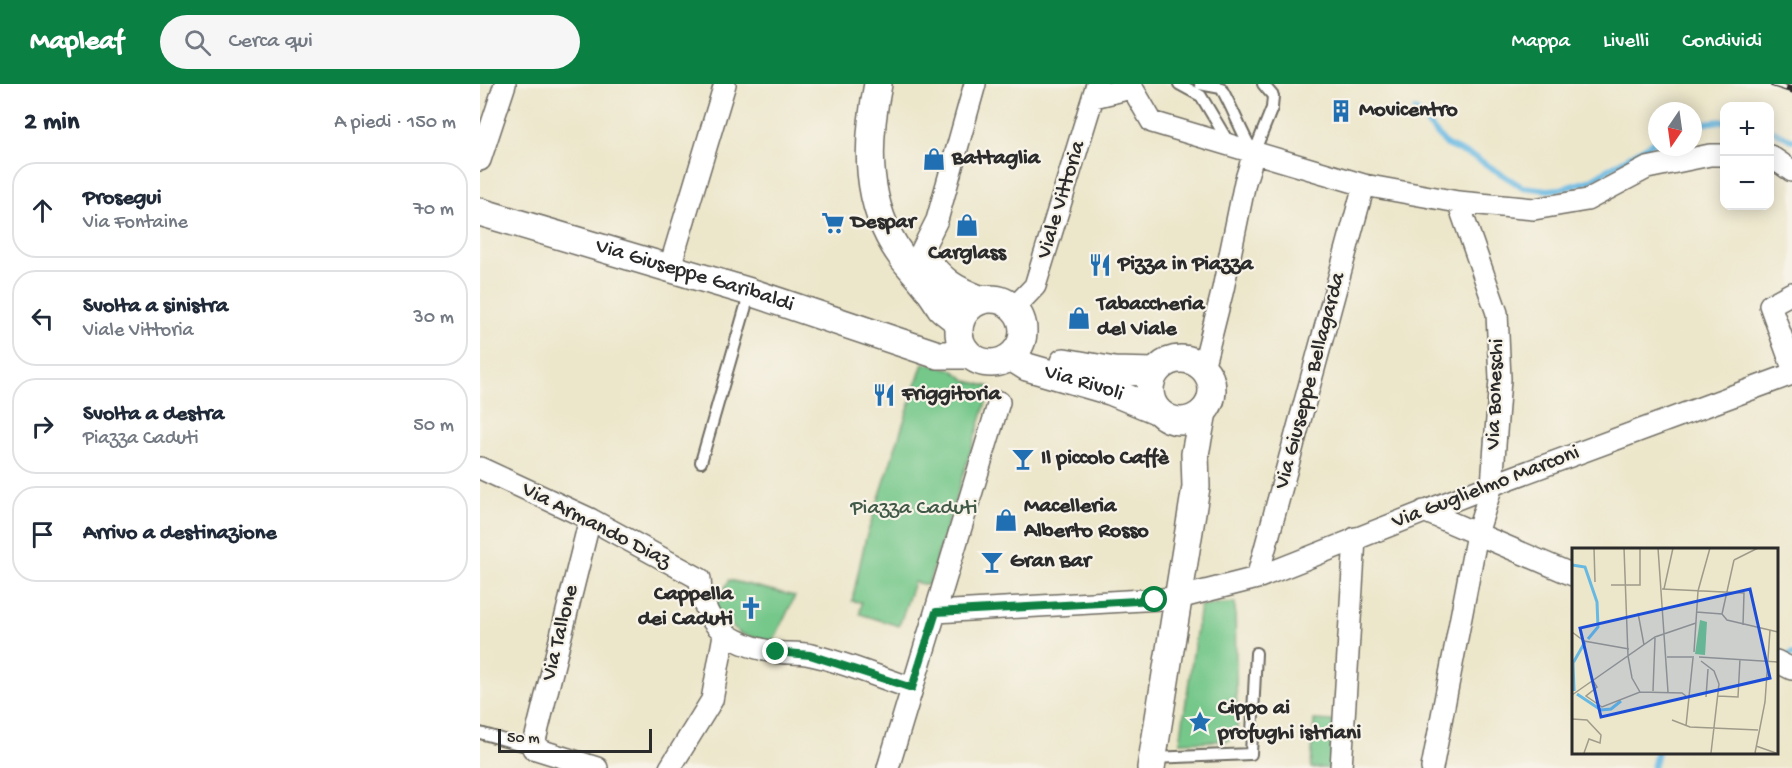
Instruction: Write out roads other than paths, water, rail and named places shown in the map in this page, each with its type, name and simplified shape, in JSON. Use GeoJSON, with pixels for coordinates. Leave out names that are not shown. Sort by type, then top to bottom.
{"type":"FeatureCollection","features":[{"type":"Feature","properties":{"kind":"street"},"geometry":{"type":"LineString","coordinates":[[480,160],[504,84]]}},
{"type":"Feature","properties":{"kind":"street"},"geometry":{"type":"LineString","coordinates":[[669,270],[725,84]]}},
{"type":"Feature","properties":{"kind":"street"},"geometry":{"type":"LineString","coordinates":[[878,84],[871,121],[869,155],[874,194],[884,225],[901,256],[930,291],[942,309],[962,339],[976,360],[992,364],[1017,347],[1021,319],[1014,308],[1001,301],[982,300],[967,309],[962,339]]}},
{"type":"Feature","properties":{"kind":"street"},"geometry":{"type":"LineString","coordinates":[[894,84],[888,125],[887,154],[899,216],[914,247],[941,279],[960,292],[982,300]]}},
{"type":"Feature","properties":{"kind":"street"},"geometry":{"type":"LineString","coordinates":[[920,254],[937,220],[975,84]]}},
{"type":"Feature","properties":{"kind":"street"},"geometry":{"type":"LineString","coordinates":[[1095,91],[1136,85],[1152,122],[1364,185],[1458,202],[1534,209],[1576,202],[1587,200],[1647,168],[1720,155]]}},
{"type":"Feature","properties":{"kind":"street","name":"Viale Vittoria"},"geometry":{"type":"LineString","coordinates":[[1014,308],[1035,286],[1095,91]]}},
{"type":"Feature","properties":{"kind":"street"},"geometry":{"type":"LineString","coordinates":[[1203,368],[1224,289],[1245,182],[1254,153]]}},
{"type":"Feature","properties":{"kind":"street"},"geometry":{"type":"LineString","coordinates":[[1774,159],[1792,171]]}},
{"type":"Feature","properties":{"kind":"street","name":"Via Giuseppe Bellagarda"},"geometry":{"type":"LineString","coordinates":[[1257,578],[1364,185]]}},
{"type":"Feature","properties":{"kind":"street","name":"Via Boneschi"},"geometry":{"type":"LineString","coordinates":[[1432,768],[1477,534],[1492,485],[1500,380],[1497,314],[1458,202]]}},
{"type":"Feature","properties":{"kind":"street","name":"Via Giuseppe Garibaldi"},"geometry":{"type":"LineString","coordinates":[[480,212],[669,270],[750,292],[906,344],[962,339]]}},
{"type":"Feature","properties":{"kind":"street"},"geometry":{"type":"LineString","coordinates":[[1792,293],[1770,305],[1792,366]]}},
{"type":"Feature","properties":{"kind":"street","name":"Via Rivoli"},"geometry":{"type":"LineString","coordinates":[[1155,372],[1106,370],[1052,359],[1032,347],[1017,347],[1027,367],[1110,392],[1166,415]]}},
{"type":"Feature","properties":{"kind":"street"},"geometry":{"type":"LineString","coordinates":[[1151,763],[1196,487],[1195,454],[1203,412],[1211,397],[1212,387],[1209,376],[1193,361],[1170,360],[1155,372],[1150,382],[1149,394],[1195,454]]}},
{"type":"Feature","properties":{"kind":"street","name":"Via Guglielmo Marconi"},"geometry":{"type":"LineString","coordinates":[[936,612],[1178,598],[1257,578],[1492,485],[1792,374]]}},
{"type":"Feature","properties":{"kind":"street"},"geometry":{"type":"LineString","coordinates":[[888,768],[999,402]]}},
{"type":"Feature","properties":{"kind":"street"},"geometry":{"type":"LineString","coordinates":[[1166,415],[1193,419],[1203,412]]}},
{"type":"Feature","properties":{"kind":"street","name":"Via Armando Diaz"},"geometry":{"type":"LineString","coordinates":[[480,468],[590,519],[700,579],[700,592],[707,612],[724,635]]}},
{"type":"Feature","properties":{"kind":"street"},"geometry":{"type":"LineString","coordinates":[[1424,511],[1572,575]]}},
{"type":"Feature","properties":{"kind":"street","name":"Via Tallone"},"geometry":{"type":"LineString","coordinates":[[533,747],[590,519]]}},
{"type":"Feature","properties":{"kind":"street"},"geometry":{"type":"LineString","coordinates":[[1341,768],[1355,538]]}},
{"type":"Feature","properties":{"kind":"street"},"geometry":{"type":"LineString","coordinates":[[670,768],[712,700],[724,635],[776,652],[810,655],[912,688]]}},
{"type":"Feature","properties":{"kind":"street"},"geometry":{"type":"LineString","coordinates":[[533,747],[597,768]]}},
{"type":"Feature","properties":{"kind":"lane"},"geometry":{"type":"LineString","coordinates":[[1179,84],[1202,96],[1226,138],[1254,153]]}},
{"type":"Feature","properties":{"kind":"lane"},"geometry":{"type":"LineString","coordinates":[[1200,84],[1221,88],[1232,105],[1243,134],[1254,153]]}},
{"type":"Feature","properties":{"kind":"lane"},"geometry":{"type":"LineString","coordinates":[[1254,153],[1272,108],[1273,96],[1263,84]]}},
{"type":"Feature","properties":{"kind":"lane"},"geometry":{"type":"LineString","coordinates":[[701,462],[750,292]]}},
{"type":"Feature","properties":{"kind":"lane"},"geometry":{"type":"LineString","coordinates":[[1151,763],[1251,754],[1256,653]]}},
{"type":"Feature","properties":{"kind":"lane"},"geometry":{"type":"LineString","coordinates":[[480,733],[533,747]]}},
{"type":"Feature","properties":{"kind":"waterway"},"geometry":{"type":"LineString","coordinates":[[1415,110],[1447,145],[1476,158],[1522,187],[1561,189],[1589,181],[1648,145]]}},
{"type":"Feature","properties":{"kind":"waterway"},"geometry":{"type":"LineString","coordinates":[[1702,123],[1720,121]]}},
{"type":"Feature","properties":{"kind":"waterway"},"geometry":{"type":"LineString","coordinates":[[1774,131],[1792,140]]}},
{"type":"Feature","properties":{"kind":"waterway"},"geometry":{"type":"LineString","coordinates":[[1781,659],[1792,654]]}},
{"type":"Feature","properties":{"kind":"waterway"},"geometry":{"type":"LineString","coordinates":[[1653,768],[1657,753]]}},
{"type":"Feature","properties":{"kind":"railway"},"geometry":{"type":"LineString","coordinates":[[1773,84],[1792,90]]}},
{"type":"Feature","properties":{"kind":"place","name":"Movicentro"},"geometry":{"type":"Point","coordinates":[1341,111]}},
{"type":"Feature","properties":{"kind":"place","name":"Battaglia"},"geometry":{"type":"Point","coordinates":[934,159]}},
{"type":"Feature","properties":{"kind":"place","name":"Despar"},"geometry":{"type":"Point","coordinates":[833,223]}},
{"type":"Feature","properties":{"kind":"place","name":"Carglass"},"geometry":{"type":"Point","coordinates":[967,225]}},
{"type":"Feature","properties":{"kind":"place","name":"Pizza in Piazza"},"geometry":{"type":"Point","coordinates":[1100,265]}},
{"type":"Feature","properties":{"kind":"place","name":"Tabaccheria del Viale"},"geometry":{"type":"Point","coordinates":[1079,318]}},
{"type":"Feature","properties":{"kind":"place","name":"Friggitoria"},"geometry":{"type":"Point","coordinates":[884,395]}},
{"type":"Feature","properties":{"kind":"place","name":"Il piccolo Caffè"},"geometry":{"type":"Point","coordinates":[1023,459]}},
{"type":"Feature","properties":{"kind":"place","name":"Macelleria Alberto Rosso"},"geometry":{"type":"Point","coordinates":[1006,520]}},
{"type":"Feature","properties":{"kind":"place","name":"Gran Bar"},"geometry":{"type":"Point","coordinates":[992,562]}},
{"type":"Feature","properties":{"kind":"place","name":"Cappella dei Caduti"},"geometry":{"type":"Point","coordinates":[751,608]}},
{"type":"Feature","properties":{"kind":"place","name":"Cippo ai profughi istriani"},"geometry":{"type":"Point","coordinates":[1200,722]}},
{"type":"Feature","properties":{"kind":"park label","name":"Piazza Caduti"},"geometry":{"type":"Point","coordinates":[914,509]}}]}
